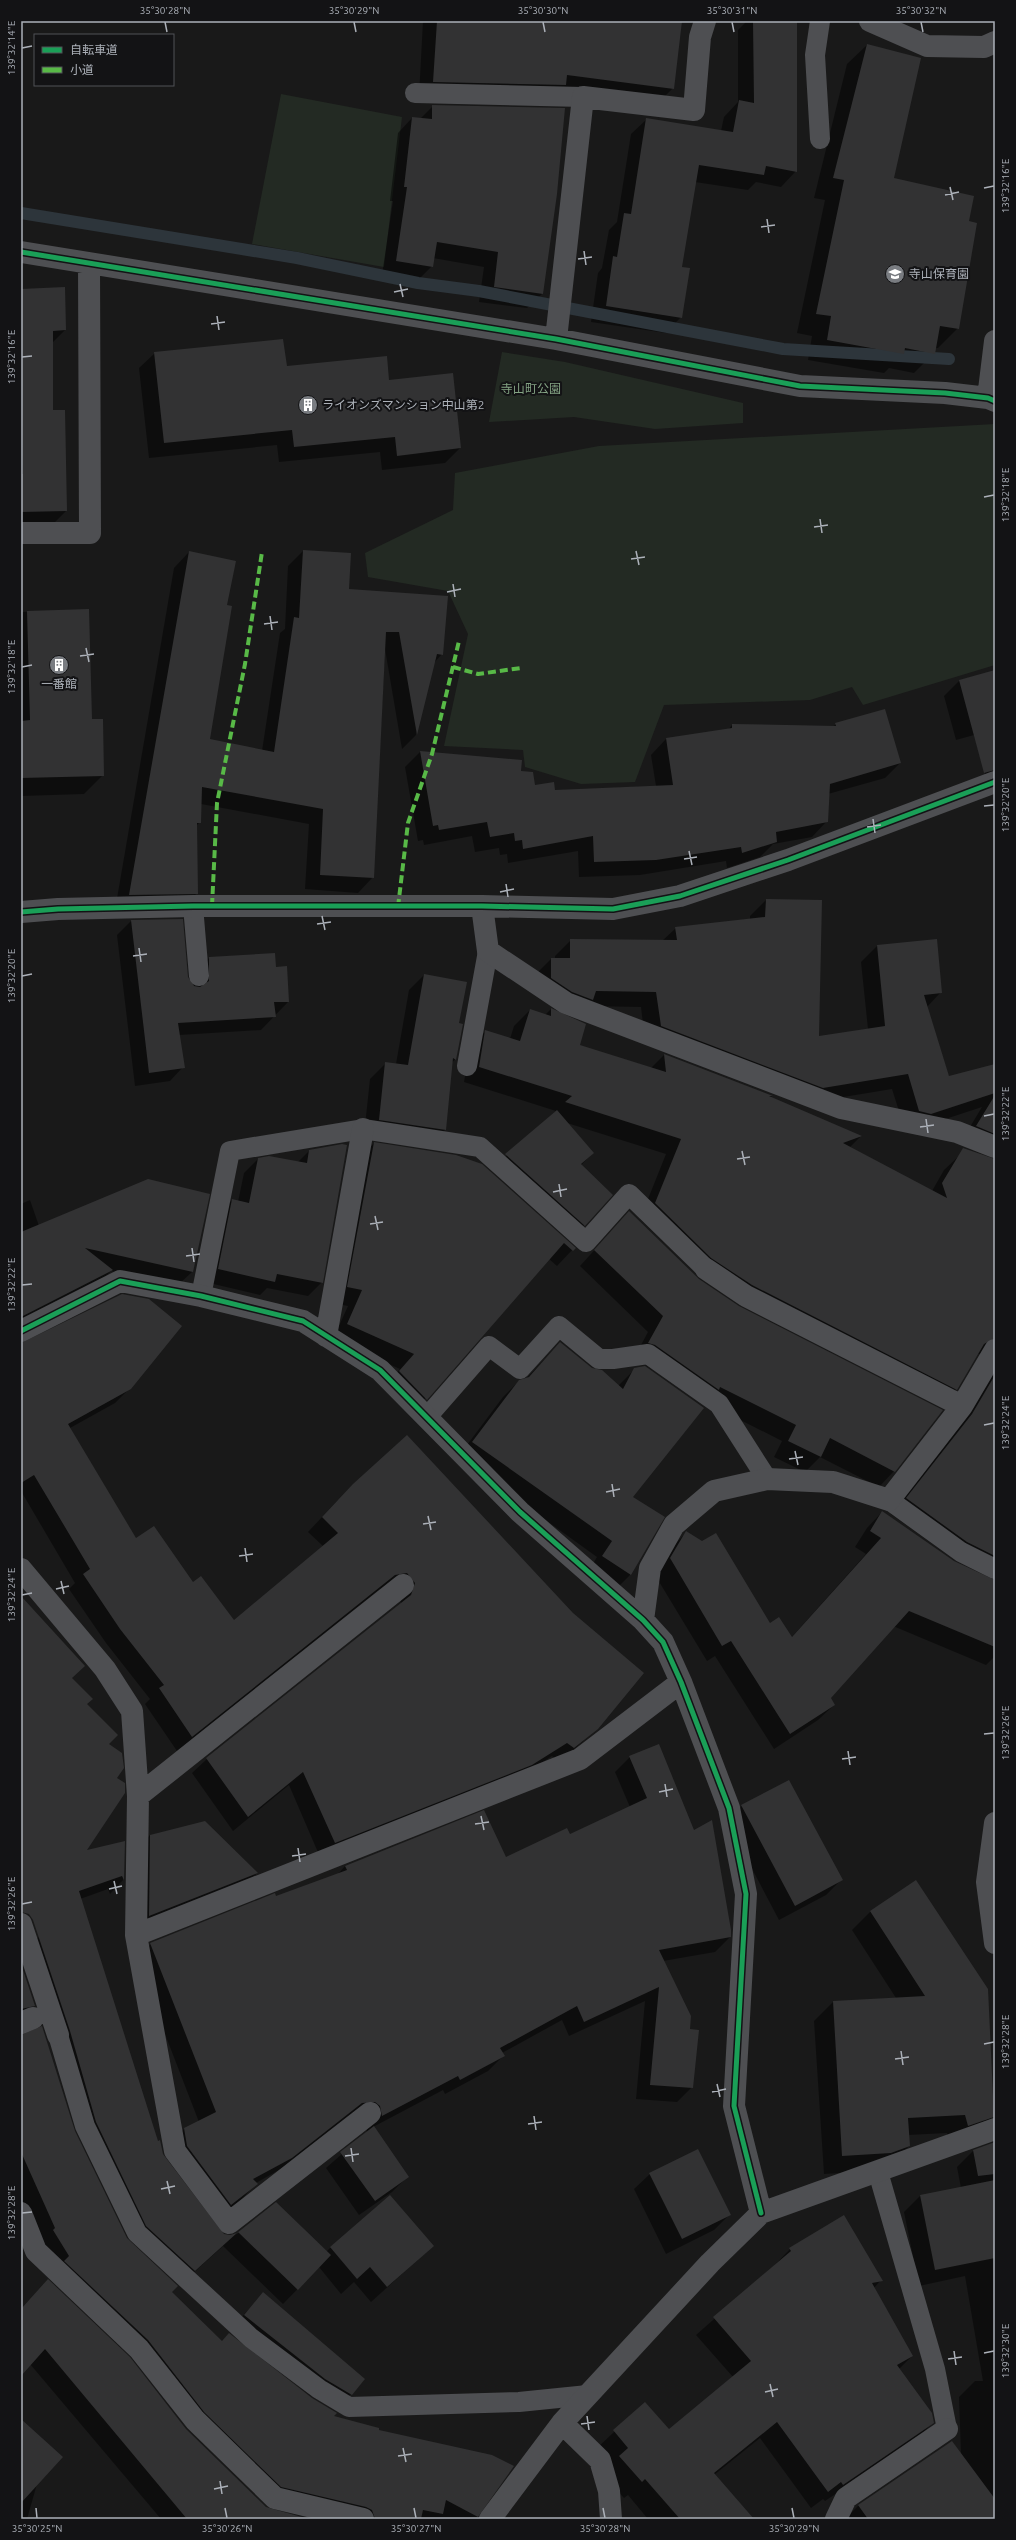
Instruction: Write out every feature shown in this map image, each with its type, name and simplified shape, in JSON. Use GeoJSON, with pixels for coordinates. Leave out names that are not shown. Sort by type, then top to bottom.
{"type":"FeatureCollection","features":[{"type":"Feature","properties":{"kind":"street"},"geometry":{"type":"LineString","coordinates":[[556,339],[583,97],[694,110],[700,37],[705,21]]}},
{"type":"Feature","properties":{"kind":"street"},"geometry":{"type":"LineString","coordinates":[[870,21],[927,46],[984,46],[995,42]]}},
{"type":"Feature","properties":{"kind":"street"},"geometry":{"type":"LineString","coordinates":[[21,252],[556,339],[800,386],[991,400],[995,341]]}},
{"type":"Feature","properties":{"kind":"street"},"geometry":{"type":"LineString","coordinates":[[21,533],[90,533],[89,264]]}},
{"type":"Feature","properties":{"kind":"street"},"geometry":{"type":"LineString","coordinates":[[21,912],[58,909],[193,906],[482,906],[613,909],[680,896],[788,860],[995,782]]}},
{"type":"Feature","properties":{"kind":"street"},"geometry":{"type":"LineString","coordinates":[[482,906],[488,951],[573,1006],[841,1108],[956,1132],[995,1147]]}},
{"type":"Feature","properties":{"kind":"street"},"geometry":{"type":"LineString","coordinates":[[326,1336],[364,1129]]}},
{"type":"Feature","properties":{"kind":"street"},"geometry":{"type":"LineString","coordinates":[[706,1269],[746,1296],[962,1406]]}},
{"type":"Feature","properties":{"kind":"street"},"geometry":{"type":"LineString","coordinates":[[21,1331],[120,1281],[201,1296],[304,1321],[380,1370],[520,1512],[644,1620],[663,1642],[681,1682],[729,1808],[746,1894],[734,2106],[761,2213]]}},
{"type":"Feature","properties":{"kind":"street"},"geometry":{"type":"LineString","coordinates":[[644,1620],[650,1568],[674,1525],[714,1491],[767,1480],[833,1482],[889,1500],[962,1406],[995,1350]]}},
{"type":"Feature","properties":{"kind":"street"},"geometry":{"type":"LineString","coordinates":[[21,1570],[105,1669],[132,1711],[138,1796],[136,1935],[175,2151],[229,2223],[370,2113]]}},
{"type":"Feature","properties":{"kind":"street"},"geometry":{"type":"LineString","coordinates":[[138,1796],[403,1585]]}},
{"type":"Feature","properties":{"kind":"street"},"geometry":{"type":"LineString","coordinates":[[136,1935],[580,1759],[681,1682]]}},
{"type":"Feature","properties":{"kind":"street"},"geometry":{"type":"LineString","coordinates":[[995,1823],[987,1882],[995,1943]]}},
{"type":"Feature","properties":{"kind":"street"},"geometry":{"type":"LineString","coordinates":[[21,1924],[30,1947],[58,2035]]}},
{"type":"Feature","properties":{"kind":"street"},"geometry":{"type":"LineString","coordinates":[[490,2519],[562,2423],[710,2263],[761,2213],[995,2129]]}},
{"type":"Feature","properties":{"kind":"street"},"geometry":{"type":"LineString","coordinates":[[21,2213],[36,2251],[139,2349],[195,2420],[275,2498],[364,2519]]}},
{"type":"Feature","properties":{"kind":"street"},"geometry":{"type":"LineString","coordinates":[[562,2423],[600,2460],[608,2491],[611,2519]]}},
{"type":"Feature","properties":{"kind":"street"},"geometry":{"type":"LineString","coordinates":[[836,2519],[846,2498],[947,2429]]}},
{"type":"Feature","properties":{"kind":"lane"},"geometry":{"type":"LineString","coordinates":[[820,21],[815,55],[820,139]]}},
{"type":"Feature","properties":{"kind":"lane"},"geometry":{"type":"LineString","coordinates":[[415,93],[583,97]]}},
{"type":"Feature","properties":{"kind":"lane"},"geometry":{"type":"LineString","coordinates":[[193,906],[199,976]]}},
{"type":"Feature","properties":{"kind":"lane"},"geometry":{"type":"LineString","coordinates":[[468,1066],[488,951]]}},
{"type":"Feature","properties":{"kind":"lane"},"geometry":{"type":"LineString","coordinates":[[201,1296],[230,1150],[364,1129],[480,1147],[586,1242],[629,1194],[706,1269]]}},
{"type":"Feature","properties":{"kind":"lane"},"geometry":{"type":"LineString","coordinates":[[427,1418],[489,1346],[520,1369],[559,1326],[599,1359],[613,1359],[648,1354],[719,1404],[767,1480]]}},
{"type":"Feature","properties":{"kind":"lane"},"geometry":{"type":"LineString","coordinates":[[889,1500],[961,1552],[995,1569]]}},
{"type":"Feature","properties":{"kind":"lane"},"geometry":{"type":"LineString","coordinates":[[58,2035],[85,2126],[137,2233],[250,2338],[320,2389],[349,2407],[518,2402],[588,2395]]}},
{"type":"Feature","properties":{"kind":"lane"},"geometry":{"type":"LineString","coordinates":[[878,2172],[935,2369],[947,2429]]}},
{"type":"Feature","properties":{"kind":"green space"},"geometry":{"type":"Polygon","coordinates":[[[281,94],[402,117],[384,267],[252,244],[281,94]]]}},
{"type":"Feature","properties":{"kind":"green space","name":"寺山町公園"},"geometry":{"type":"Polygon","coordinates":[[[502,352],[565,362],[743,403],[743,423],[655,429],[574,417],[489,422],[502,352]]]}},
{"type":"Feature","properties":{"kind":"green space"},"geometry":{"type":"Polygon","coordinates":[[[995,424],[995,665],[863,705],[852,687],[810,700],[664,705],[635,782],[581,784],[525,767],[523,750],[444,746],[468,634],[448,591],[368,577],[365,553],[453,510],[455,473],[599,446],[995,424]]]}},
{"type":"Feature","properties":{"kind":"building"},"geometry":{"type":"Polygon","coordinates":[[[437,21],[682,21],[674,89],[567,75],[566,85],[433,82],[437,21]]]}},
{"type":"Feature","properties":{"kind":"building"},"geometry":{"type":"Polygon","coordinates":[[[753,21],[797,21],[797,172],[766,166],[764,175],[699,165],[682,267],[690,268],[682,318],[606,306],[613,256],[617,257],[624,213],[631,214],[646,118],[733,132],[739,100],[754,103],[753,21]]]}},
{"type":"Feature","properties":{"kind":"building"},"geometry":{"type":"Polygon","coordinates":[[[867,44],[921,58],[894,178],[974,196],[969,221],[977,223],[959,329],[940,326],[935,354],[905,348],[904,354],[827,340],[831,316],[816,314],[844,180],[833,178],[867,44]]]}},
{"type":"Feature","properties":{"kind":"building"},"geometry":{"type":"Polygon","coordinates":[[[432,105],[565,108],[557,194],[543,294],[494,287],[498,252],[437,242],[433,267],[396,261],[407,187],[404,187],[412,117],[432,119],[432,105]]]}},
{"type":"Feature","properties":{"kind":"building"},"geometry":{"type":"Polygon","coordinates":[[[65,287],[66,330],[53,331],[53,410],[65,410],[67,511],[21,512],[21,474],[23,474],[21,289],[65,287]]]}},
{"type":"Feature","properties":{"kind":"building","name":"ライオンズマンション中山第2"},"geometry":{"type":"Polygon","coordinates":[[[283,339],[287,366],[387,356],[389,380],[453,373],[461,448],[397,456],[395,437],[294,447],[292,430],[164,443],[154,352],[283,339]]]}},
{"type":"Feature","properties":{"kind":"building"},"geometry":{"type":"Polygon","coordinates":[[[303,550],[351,553],[349,589],[448,596],[443,655],[437,654],[417,735],[399,632],[386,632],[374,878],[320,875],[323,809],[202,787],[201,823],[197,823],[198,894],[129,895],[189,551],[236,561],[227,605],[232,606],[210,739],[274,752],[294,617],[299,618],[303,550]]]}},
{"type":"Feature","properties":{"kind":"building","name":"一番館"},"geometry":{"type":"Polygon","coordinates":[[[89,609],[92,719],[103,719],[104,776],[21,778],[21,721],[30,720],[27,611],[89,609]]]}},
{"type":"Feature","properties":{"kind":"building"},"geometry":{"type":"Polygon","coordinates":[[[995,670],[995,770],[984,773],[959,680],[995,670]]]}},
{"type":"Feature","properties":{"kind":"building"},"geometry":{"type":"Polygon","coordinates":[[[885,709],[901,763],[830,784],[828,822],[776,832],[777,842],[742,853],[741,847],[656,860],[594,862],[593,836],[523,849],[522,840],[515,841],[514,833],[490,837],[487,822],[439,830],[438,825],[433,826],[420,751],[522,760],[521,771],[533,772],[535,785],[554,782],[555,790],[673,785],[666,738],[732,728],[732,724],[836,726],[835,723],[885,709]]]}},
{"type":"Feature","properties":{"kind":"building"},"geometry":{"type":"Polygon","coordinates":[[[766,899],[822,900],[819,1036],[885,1026],[877,945],[937,939],[942,993],[924,995],[949,1076],[995,1064],[995,1093],[931,1114],[919,1111],[908,1074],[823,1088],[661,1026],[656,992],[596,991],[593,1000],[572,992],[551,978],[551,958],[570,958],[570,939],[677,940],[675,927],[765,917],[766,899]]]}},
{"type":"Feature","properties":{"kind":"building"},"geometry":{"type":"Polygon","coordinates":[[[183,919],[188,977],[194,986],[200,987],[209,981],[209,957],[275,953],[276,967],[287,966],[289,1002],[274,1002],[276,1017],[178,1023],[185,1068],[149,1073],[131,920],[183,919]]]}},
{"type":"Feature","properties":{"kind":"building"},"geometry":{"type":"Polygon","coordinates":[[[424,974],[467,982],[459,1023],[463,1024],[456,1060],[453,1058],[446,1130],[379,1120],[385,1062],[408,1065],[424,974]]]}},
{"type":"Feature","properties":{"kind":"building"},"geometry":{"type":"Polygon","coordinates":[[[551,1008],[586,1024],[580,1045],[666,1072],[664,1054],[773,1096],[769,1096],[862,1136],[843,1143],[947,1198],[942,1183],[963,1148],[995,1159],[995,1338],[984,1344],[957,1390],[752,1285],[711,1258],[655,1203],[681,1139],[565,1102],[572,1096],[479,1067],[485,1030],[520,1041],[530,1009],[551,1016],[551,1008]]]}},
{"type":"Feature","properties":{"kind":"building"},"geometry":{"type":"Polygon","coordinates":[[[995,1095],[995,1134],[976,1126],[995,1095]]]}},
{"type":"Feature","properties":{"kind":"building"},"geometry":{"type":"Polygon","coordinates":[[[557,1110],[594,1153],[581,1164],[613,1195],[585,1226],[505,1154],[557,1110]]]}},
{"type":"Feature","properties":{"kind":"building"},"geometry":{"type":"Polygon","coordinates":[[[374,1142],[456,1155],[482,1164],[576,1248],[573,1251],[564,1243],[427,1400],[399,1371],[414,1354],[347,1324],[362,1290],[347,1287],[374,1142]]]}},
{"type":"Feature","properties":{"kind":"building"},"geometry":{"type":"Polygon","coordinates":[[[342,1144],[347,1145],[323,1283],[277,1274],[275,1282],[218,1269],[232,1199],[249,1203],[258,1158],[269,1156],[307,1163],[309,1150],[342,1144]]]}},
{"type":"Feature","properties":{"kind":"building"},"geometry":{"type":"Polygon","coordinates":[[[148,1179],[210,1194],[193,1272],[85,1248],[113,1270],[21,1317],[21,1232],[148,1179]]]}},
{"type":"Feature","properties":{"kind":"building"},"geometry":{"type":"Polygon","coordinates":[[[629,1211],[699,1279],[739,1306],[943,1410],[895,1472],[830,1438],[821,1457],[788,1441],[796,1425],[720,1387],[719,1390],[655,1345],[648,1343],[663,1316],[594,1250],[629,1211]]]}},
{"type":"Feature","properties":{"kind":"building"},"geometry":{"type":"Polygon","coordinates":[[[122,1294],[149,1299],[182,1326],[131,1389],[68,1424],[136,1538],[154,1526],[193,1582],[201,1576],[234,1620],[338,1533],[322,1517],[353,1484],[407,1435],[573,1613],[644,1673],[598,1729],[574,1748],[567,1743],[532,1765],[335,1843],[303,1772],[248,1817],[206,1758],[411,1595],[415,1583],[407,1573],[395,1575],[192,1737],[159,1688],[164,1685],[120,1629],[83,1574],[90,1569],[34,1475],[21,1483],[21,1343],[122,1294]]]}},
{"type":"Feature","properties":{"kind":"building"},"geometry":{"type":"Polygon","coordinates":[[[560,1342],[592,1368],[602,1370],[623,1389],[634,1368],[645,1366],[704,1408],[633,1497],[665,1517],[631,1575],[602,1556],[612,1541],[472,1442],[519,1380],[529,1377],[560,1342]]]}},
{"type":"Feature","properties":{"kind":"building"},"geometry":{"type":"Polygon","coordinates":[[[995,1375],[995,1556],[967,1542],[906,1498],[972,1414],[995,1375]]]}},
{"type":"Feature","properties":{"kind":"building"},"geometry":{"type":"Polygon","coordinates":[[[882,1511],[954,1561],[995,1580],[995,1647],[909,1611],[831,1698],[835,1705],[790,1734],[731,1641],[722,1646],[670,1558],[686,1531],[702,1541],[716,1533],[770,1623],[779,1617],[792,1637],[881,1538],[870,1531],[882,1511]]]}},
{"type":"Feature","properties":{"kind":"building"},"geometry":{"type":"Polygon","coordinates":[[[21,1596],[85,1666],[72,1678],[93,1699],[87,1704],[118,1735],[109,1744],[122,1753],[124,1768],[117,1778],[125,1783],[125,1793],[87,1850],[125,1841],[124,1880],[122,1876],[79,1891],[158,2141],[160,2140],[163,2154],[224,2234],[230,2235],[237,2233],[195,2271],[146,2226],[96,2122],[70,2031],[33,1920],[29,1914],[21,1912],[21,1596]]]}},
{"type":"Feature","properties":{"kind":"building"},"geometry":{"type":"Polygon","coordinates":[[[659,1744],[694,1830],[712,1820],[731,1930],[731,1937],[659,1950],[691,2016],[690,2029],[699,2030],[693,2088],[650,2085],[659,1987],[584,2022],[577,2006],[500,2048],[505,2056],[460,2080],[458,2076],[382,2116],[380,2106],[375,2102],[362,2103],[292,2158],[253,2179],[258,2184],[231,2205],[187,2146],[184,2128],[216,2112],[150,1943],[275,1893],[276,1896],[347,1870],[345,1866],[484,1810],[506,1857],[567,1828],[570,1834],[647,1798],[629,1756],[659,1744]]]}},
{"type":"Feature","properties":{"kind":"building"},"geometry":{"type":"Polygon","coordinates":[[[789,1780],[843,1880],[795,1906],[741,1805],[789,1780]]]}},
{"type":"Feature","properties":{"kind":"building"},"geometry":{"type":"Polygon","coordinates":[[[205,1821],[258,1873],[149,1916],[150,1835],[205,1821]]]}},
{"type":"Feature","properties":{"kind":"building"},"geometry":{"type":"Polygon","coordinates":[[[916,1880],[988,1989],[994,2117],[968,2126],[965,2115],[908,2118],[910,2146],[891,2153],[842,2156],[833,2001],[925,1996],[870,1911],[916,1880]]]}},
{"type":"Feature","properties":{"kind":"building"},"geometry":{"type":"Polygon","coordinates":[[[21,1964],[35,2006],[21,2009],[21,1964]]]}},
{"type":"Feature","properties":{"kind":"building"},"geometry":{"type":"Polygon","coordinates":[[[42,2026],[75,2131],[127,2238],[178,2286],[172,2292],[222,2341],[229,2333],[312,2398],[337,2413],[334,2416],[379,2428],[379,2430],[492,2455],[514,2466],[478,2517],[446,2500],[443,2514],[423,2510],[421,2519],[375,2519],[372,2510],[366,2507],[281,2487],[204,2412],[148,2340],[64,2261],[69,2256],[53,2230],[55,2228],[21,2152],[21,2035],[42,2026]]]}},
{"type":"Feature","properties":{"kind":"building"},"geometry":{"type":"Polygon","coordinates":[[[374,2126],[409,2177],[375,2201],[340,2152],[374,2126]]]}},
{"type":"Feature","properties":{"kind":"building"},"geometry":{"type":"Polygon","coordinates":[[[995,2142],[995,2174],[978,2176],[973,2150],[995,2142]]]}},
{"type":"Feature","properties":{"kind":"building"},"geometry":{"type":"Polygon","coordinates":[[[698,2149],[731,2215],[682,2239],[649,2173],[698,2149]]]}},
{"type":"Feature","properties":{"kind":"building"},"geometry":{"type":"Polygon","coordinates":[[[995,2180],[995,2258],[935,2270],[920,2195],[995,2180]]]}},
{"type":"Feature","properties":{"kind":"building"},"geometry":{"type":"Polygon","coordinates":[[[390,2195],[434,2246],[387,2287],[370,2267],[357,2279],[330,2247],[390,2195]]]}},
{"type":"Feature","properties":{"kind":"building"},"geometry":{"type":"Polygon","coordinates":[[[276,2202],[331,2255],[298,2290],[238,2232],[276,2202]]]}},
{"type":"Feature","properties":{"kind":"building"},"geometry":{"type":"Polygon","coordinates":[[[844,2215],[883,2281],[872,2283],[913,2356],[897,2365],[932,2413],[934,2423],[843,2485],[841,2482],[828,2492],[777,2422],[714,2473],[754,2519],[680,2519],[645,2479],[642,2482],[619,2456],[628,2448],[613,2430],[645,2402],[669,2429],[751,2361],[713,2317],[791,2251],[789,2248],[844,2215]]]}},
{"type":"Feature","properties":{"kind":"building"},"geometry":{"type":"Polygon","coordinates":[[[48,2279],[130,2357],[186,2429],[266,2507],[309,2519],[187,2519],[45,2349],[21,2376],[21,2309],[48,2279]]]}},
{"type":"Feature","properties":{"kind":"building"},"geometry":{"type":"Polygon","coordinates":[[[263,2292],[365,2379],[352,2395],[325,2379],[244,2315],[263,2292]]]}},
{"type":"Feature","properties":{"kind":"building"},"geometry":{"type":"Polygon","coordinates":[[[21,2419],[63,2457],[21,2503],[21,2419]]]}},
{"type":"Feature","properties":{"kind":"building"},"geometry":{"type":"Polygon","coordinates":[[[952,2441],[995,2499],[995,2519],[868,2519],[858,2505],[952,2441]]]}},
{"type":"Feature","properties":{"kind":"waterway"},"geometry":{"type":"LineString","coordinates":[[21,213],[297,258],[418,283],[479,291],[783,349],[949,359]]}},
{"type":"Feature","properties":{"kind":"marked path"},"geometry":{"type":"LineString","coordinates":[[212,906],[217,803],[245,664],[262,552]]}},
{"type":"Feature","properties":{"kind":"marked path"},"geometry":{"type":"LineString","coordinates":[[398,907],[408,823],[432,754],[459,641]]}},
{"type":"Feature","properties":{"kind":"marked path"},"geometry":{"type":"LineString","coordinates":[[453,667],[478,674],[521,668]]}},
{"type":"Feature","properties":{"kind":"cycle path"},"geometry":{"type":"LineString","coordinates":[[21,252],[556,339],[800,386],[945,393],[988,398],[995,401]]}},
{"type":"Feature","properties":{"kind":"cycle path"},"geometry":{"type":"LineString","coordinates":[[21,912],[58,909],[193,906],[482,906],[613,909],[680,896],[788,860],[995,782]]}},
{"type":"Feature","properties":{"kind":"cycle path"},"geometry":{"type":"LineString","coordinates":[[21,1331],[120,1281],[201,1296],[303,1321],[380,1370],[520,1512],[643,1620],[663,1642],[681,1682],[729,1808],[746,1894],[734,2106],[761,2213]]}},
{"type":"Feature","properties":{"kind":"place","name":"寺山保育園"},"geometry":{"type":"Point","coordinates":[895,274]}},
{"type":"Feature","properties":{"kind":"place","name":"ライオンズマンション中山第2"},"geometry":{"type":"Point","coordinates":[308,405]}},
{"type":"Feature","properties":{"kind":"place","name":"一番館"},"geometry":{"type":"Point","coordinates":[59,665]}}]}
